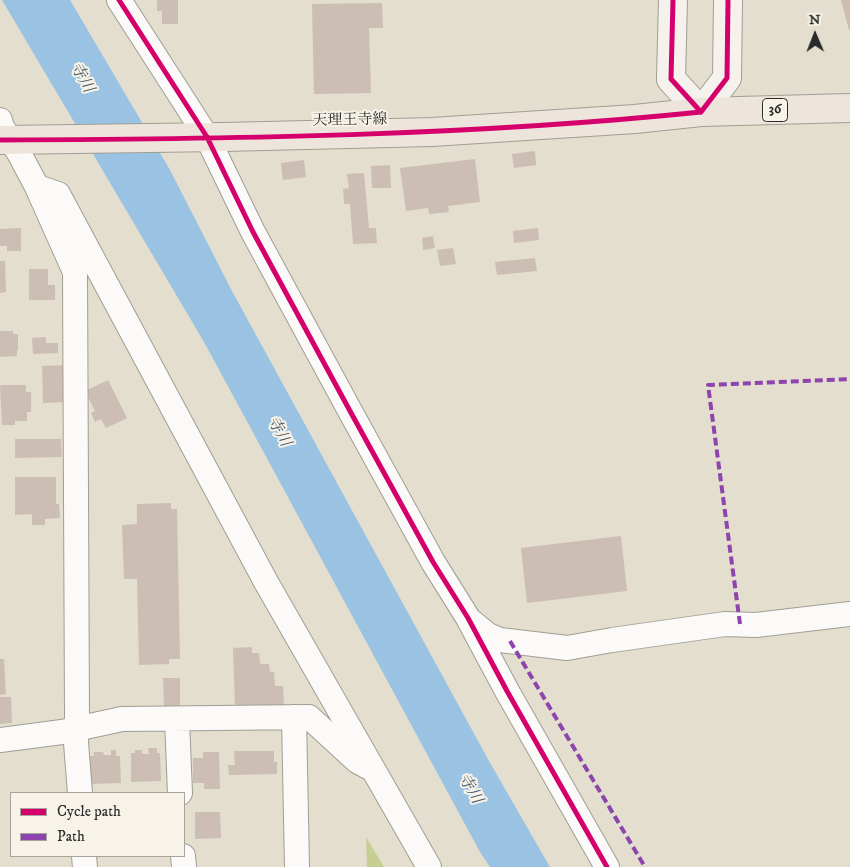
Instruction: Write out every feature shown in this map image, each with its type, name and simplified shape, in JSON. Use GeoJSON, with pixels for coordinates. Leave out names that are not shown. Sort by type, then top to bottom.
{"type":"FeatureCollection","features":[{"type":"Feature","properties":{"kind":"main road"},"geometry":{"type":"LineString","coordinates":[[673,0],[671,79],[701,112],[727,78],[728,0]]}},
{"type":"Feature","properties":{"kind":"main road","name":"天理王寺線"},"geometry":{"type":"LineString","coordinates":[[3,134],[208,137],[432,132],[701,112],[850,108]]}},
{"type":"Feature","properties":{"kind":"street"},"geometry":{"type":"LineString","coordinates":[[119,0],[208,137],[252,232],[433,562],[468,618],[511,700],[608,867]]}},
{"type":"Feature","properties":{"kind":"street"},"geometry":{"type":"LineString","coordinates":[[3,134],[19,153],[37,187],[75,272],[76,743],[80,792]]}},
{"type":"Feature","properties":{"kind":"street"},"geometry":{"type":"LineString","coordinates":[[37,187],[58,194],[266,582],[429,867]]}},
{"type":"Feature","properties":{"kind":"street"},"geometry":{"type":"LineString","coordinates":[[468,618],[488,635],[500,640],[567,648],[725,624],[756,624],[850,614]]}},
{"type":"Feature","properties":{"kind":"street"},"geometry":{"type":"LineString","coordinates":[[294,717],[297,867]]}},
{"type":"Feature","properties":{"kind":"street"},"geometry":{"type":"LineString","coordinates":[[0,740],[122,720],[308,717],[357,761],[372,770]]}},
{"type":"Feature","properties":{"kind":"street"},"geometry":{"type":"LineString","coordinates":[[177,720],[180,792]]}},
{"type":"Feature","properties":{"kind":"green space"},"geometry":{"type":"Polygon","coordinates":[[[366,837],[384,867],[367,867],[366,837]]]}},
{"type":"Feature","properties":{"kind":"water","name":"寺川"},"geometry":{"type":"Polygon","coordinates":[[[2,0],[70,0],[170,170],[232,291],[489,761],[550,867],[490,867],[480,852],[204,342],[2,0]]]}},
{"type":"Feature","properties":{"kind":"building"},"geometry":{"type":"Polygon","coordinates":[[[157,0],[178,0],[178,24],[162,24],[162,11],[157,11],[157,0]]]}},
{"type":"Feature","properties":{"kind":"building"},"geometry":{"type":"Polygon","coordinates":[[[841,0],[850,0],[850,30],[849,30],[841,0]]]}},
{"type":"Feature","properties":{"kind":"building"},"geometry":{"type":"Polygon","coordinates":[[[382,3],[383,28],[369,28],[371,93],[314,94],[312,4],[382,3]]]}},
{"type":"Feature","properties":{"kind":"building"},"geometry":{"type":"Polygon","coordinates":[[[535,151],[536,165],[514,168],[512,154],[535,151]]]}},
{"type":"Feature","properties":{"kind":"building"},"geometry":{"type":"Polygon","coordinates":[[[475,159],[480,202],[448,206],[449,212],[429,214],[428,208],[406,211],[400,168],[475,159]]]}},
{"type":"Feature","properties":{"kind":"building"},"geometry":{"type":"Polygon","coordinates":[[[304,160],[306,177],[283,180],[281,163],[304,160]]]}},
{"type":"Feature","properties":{"kind":"building"},"geometry":{"type":"Polygon","coordinates":[[[390,165],[391,188],[372,188],[371,166],[390,165]]]}},
{"type":"Feature","properties":{"kind":"building"},"geometry":{"type":"Polygon","coordinates":[[[364,173],[369,228],[376,228],[377,243],[353,244],[350,204],[344,204],[343,189],[349,188],[347,174],[364,173]]]}},
{"type":"Feature","properties":{"kind":"building"},"geometry":{"type":"Polygon","coordinates":[[[21,228],[21,251],[7,251],[7,246],[0,246],[0,229],[21,228]]]}},
{"type":"Feature","properties":{"kind":"building"},"geometry":{"type":"Polygon","coordinates":[[[538,228],[539,240],[514,243],[513,231],[538,228]]]}},
{"type":"Feature","properties":{"kind":"building"},"geometry":{"type":"Polygon","coordinates":[[[433,236],[435,248],[423,250],[422,238],[433,236]]]}},
{"type":"Feature","properties":{"kind":"building"},"geometry":{"type":"Polygon","coordinates":[[[453,248],[456,264],[440,266],[437,250],[453,248]]]}},
{"type":"Feature","properties":{"kind":"building"},"geometry":{"type":"Polygon","coordinates":[[[535,258],[537,271],[497,275],[495,262],[535,258]]]}},
{"type":"Feature","properties":{"kind":"building"},"geometry":{"type":"Polygon","coordinates":[[[0,261],[5,261],[6,292],[0,293],[0,261]]]}},
{"type":"Feature","properties":{"kind":"building"},"geometry":{"type":"Polygon","coordinates":[[[29,269],[48,269],[48,285],[55,285],[55,300],[29,300],[29,269]]]}},
{"type":"Feature","properties":{"kind":"building"},"geometry":{"type":"Polygon","coordinates":[[[0,331],[13,331],[13,334],[18,334],[17,356],[0,357],[0,331]]]}},
{"type":"Feature","properties":{"kind":"building"},"geometry":{"type":"Polygon","coordinates":[[[46,337],[46,343],[58,343],[58,353],[33,354],[32,338],[46,337]]]}},
{"type":"Feature","properties":{"kind":"building"},"geometry":{"type":"Polygon","coordinates":[[[64,365],[64,402],[43,403],[42,366],[64,365]]]}},
{"type":"Feature","properties":{"kind":"building"},"geometry":{"type":"Polygon","coordinates":[[[108,380],[127,418],[106,428],[101,419],[95,422],[91,413],[95,411],[85,391],[108,380]]]}},
{"type":"Feature","properties":{"kind":"building"},"geometry":{"type":"Polygon","coordinates":[[[0,385],[26,385],[26,392],[31,392],[31,412],[27,412],[27,421],[15,421],[15,425],[2,425],[0,385]]]}},
{"type":"Feature","properties":{"kind":"building"},"geometry":{"type":"Polygon","coordinates":[[[15,439],[61,439],[62,457],[15,458],[15,439]]]}},
{"type":"Feature","properties":{"kind":"building"},"geometry":{"type":"Polygon","coordinates":[[[15,477],[56,477],[56,504],[59,504],[60,518],[45,519],[45,525],[32,525],[32,514],[15,515],[15,477]]]}},
{"type":"Feature","properties":{"kind":"building"},"geometry":{"type":"Polygon","coordinates":[[[171,503],[171,509],[177,509],[180,659],[169,659],[169,664],[139,665],[137,579],[124,579],[122,525],[137,524],[137,504],[171,503]]]}},
{"type":"Feature","properties":{"kind":"building"},"geometry":{"type":"Polygon","coordinates":[[[621,536],[627,591],[527,603],[521,548],[621,536]]]}},
{"type":"Feature","properties":{"kind":"building"},"geometry":{"type":"Polygon","coordinates":[[[252,647],[252,653],[259,653],[260,664],[269,664],[270,672],[274,672],[275,686],[283,686],[284,706],[235,707],[233,648],[252,647]]]}},
{"type":"Feature","properties":{"kind":"building"},"geometry":{"type":"Polygon","coordinates":[[[0,659],[4,659],[6,694],[0,695],[0,659]]]}},
{"type":"Feature","properties":{"kind":"building"},"geometry":{"type":"Polygon","coordinates":[[[163,678],[180,678],[180,708],[164,708],[163,678]]]}},
{"type":"Feature","properties":{"kind":"building"},"geometry":{"type":"Polygon","coordinates":[[[0,697],[11,697],[12,723],[0,724],[0,697]]]}},
{"type":"Feature","properties":{"kind":"building"},"geometry":{"type":"Polygon","coordinates":[[[148,748],[157,748],[157,753],[160,753],[161,781],[131,782],[131,753],[135,753],[135,750],[142,750],[142,754],[149,754],[148,748]]]}},
{"type":"Feature","properties":{"kind":"building"},"geometry":{"type":"Polygon","coordinates":[[[111,750],[116,750],[116,756],[120,756],[121,783],[91,784],[90,756],[94,756],[94,752],[103,752],[104,755],[111,755],[111,750]]]}},
{"type":"Feature","properties":{"kind":"building"},"geometry":{"type":"Polygon","coordinates":[[[234,751],[274,751],[274,762],[277,762],[277,774],[229,775],[228,765],[235,765],[234,751]]]}},
{"type":"Feature","properties":{"kind":"building"},"geometry":{"type":"Polygon","coordinates":[[[203,752],[219,752],[220,789],[204,789],[204,783],[193,783],[193,758],[203,758],[203,752]]]}},
{"type":"Feature","properties":{"kind":"building"},"geometry":{"type":"Polygon","coordinates":[[[195,812],[220,812],[221,838],[195,839],[195,812]]]}},
{"type":"Feature","properties":{"kind":"marked path"},"geometry":{"type":"LineString","coordinates":[[740,624],[708,385],[850,379]]}},
{"type":"Feature","properties":{"kind":"marked path"},"geometry":{"type":"LineString","coordinates":[[510,641],[645,867]]}},
{"type":"Feature","properties":{"kind":"cycle path"},"geometry":{"type":"LineString","coordinates":[[119,0],[207,137],[253,232],[350,411],[433,562],[468,618],[507,691],[607,867]]}},
{"type":"Feature","properties":{"kind":"cycle path"},"geometry":{"type":"LineString","coordinates":[[673,0],[671,79],[701,112]]}},
{"type":"Feature","properties":{"kind":"cycle path"},"geometry":{"type":"LineString","coordinates":[[701,112],[727,78],[728,0]]}},
{"type":"Feature","properties":{"kind":"cycle path"},"geometry":{"type":"LineString","coordinates":[[0,140],[351,135],[526,126],[701,112]]}}]}
